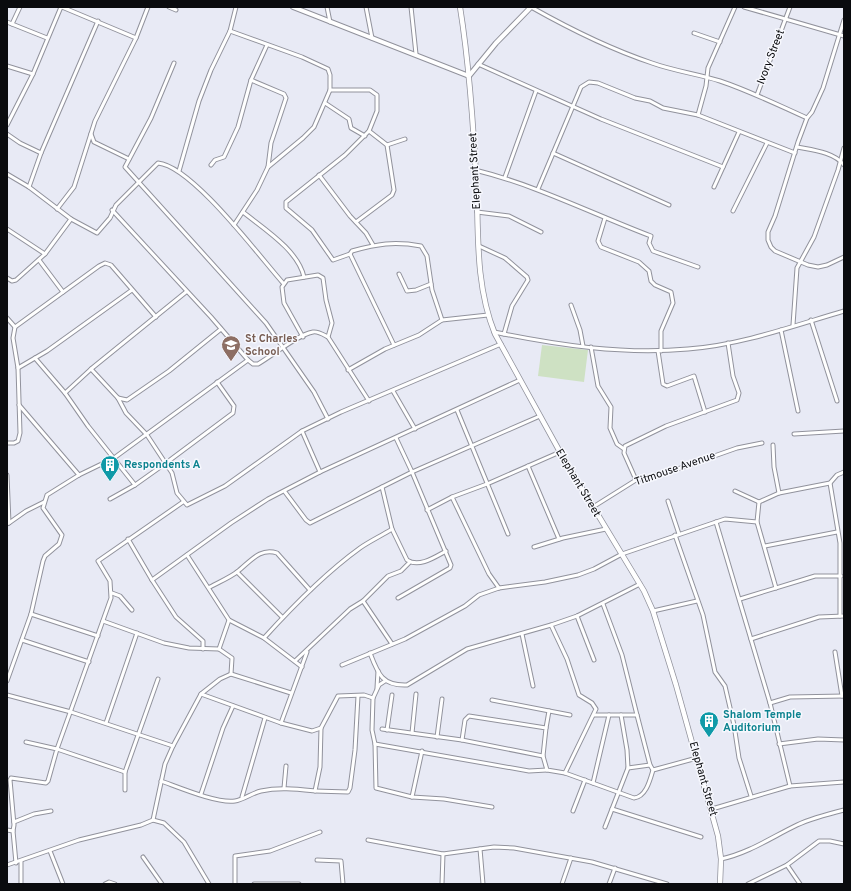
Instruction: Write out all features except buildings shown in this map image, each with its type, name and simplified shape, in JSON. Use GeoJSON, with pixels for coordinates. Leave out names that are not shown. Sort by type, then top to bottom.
{"type":"FeatureCollection","features":[{"type":"Feature","properties":{"kind":"main road","name":"Elephant Street"},"geometry":{"type":"LineString","coordinates":[[460,7],[469,76],[481,279],[488,315],[494,332],[560,452],[640,584],[653,611],[712,809],[721,859],[720,884]]}},
{"type":"Feature","properties":{"kind":"street"},"geometry":{"type":"LineString","coordinates":[[12,24],[20,7]]}},
{"type":"Feature","properties":{"kind":"street"},"geometry":{"type":"LineString","coordinates":[[7,125],[33,74],[61,7],[136,38]]}},
{"type":"Feature","properties":{"kind":"street"},"geometry":{"type":"LineString","coordinates":[[56,209],[74,187],[95,121],[136,38],[148,7]]}},
{"type":"Feature","properties":{"kind":"street"},"geometry":{"type":"LineString","coordinates":[[169,7],[176,10]]}},
{"type":"Feature","properties":{"kind":"street"},"geometry":{"type":"LineString","coordinates":[[179,171],[199,101],[211,70],[230,31],[236,7]]}},
{"type":"Feature","properties":{"kind":"street"},"geometry":{"type":"LineString","coordinates":[[293,7],[469,76],[478,64],[531,7],[573,31],[622,52],[654,64],[707,78],[757,95],[807,118]]}},
{"type":"Feature","properties":{"kind":"street"},"geometry":{"type":"LineString","coordinates":[[327,7],[330,22]]}},
{"type":"Feature","properties":{"kind":"street"},"geometry":{"type":"LineString","coordinates":[[366,7],[372,38]]}},
{"type":"Feature","properties":{"kind":"street"},"geometry":{"type":"LineString","coordinates":[[411,7],[416,54]]}},
{"type":"Feature","properties":{"kind":"street"},"geometry":{"type":"LineString","coordinates":[[698,115],[708,68],[735,7]]}},
{"type":"Feature","properties":{"kind":"street"},"geometry":{"type":"LineString","coordinates":[[744,7],[842,36]]}},
{"type":"Feature","properties":{"kind":"street","name":"Ivory Street"},"geometry":{"type":"LineString","coordinates":[[757,95],[790,7]]}},
{"type":"Feature","properties":{"kind":"street"},"geometry":{"type":"LineString","coordinates":[[844,20],[842,36],[823,88],[812,112],[807,118],[775,216],[768,232],[768,240],[771,247],[776,251],[799,261],[818,267],[827,265],[844,257]]}},
{"type":"Feature","properties":{"kind":"street"},"geometry":{"type":"LineString","coordinates":[[29,187],[41,153],[98,21]]}},
{"type":"Feature","properties":{"kind":"street"},"geometry":{"type":"LineString","coordinates":[[7,22],[47,38]]}},
{"type":"Feature","properties":{"kind":"street"},"geometry":{"type":"LineString","coordinates":[[230,31],[328,69],[330,75],[330,90],[314,127],[268,167],[234,225]]}},
{"type":"Feature","properties":{"kind":"street"},"geometry":{"type":"LineString","coordinates":[[694,33],[720,42]]}},
{"type":"Feature","properties":{"kind":"street"},"geometry":{"type":"LineString","coordinates":[[211,165],[215,160],[223,158],[238,127],[251,80],[267,45]]}},
{"type":"Feature","properties":{"kind":"street"},"geometry":{"type":"LineString","coordinates":[[174,63],[151,118],[125,167],[251,304],[314,392],[328,420]]}},
{"type":"Feature","properties":{"kind":"street"},"geometry":{"type":"LineString","coordinates":[[478,64],[536,91],[723,167]]}},
{"type":"Feature","properties":{"kind":"street"},"geometry":{"type":"LineString","coordinates":[[7,66],[33,74]]}},
{"type":"Feature","properties":{"kind":"street"},"geometry":{"type":"LineString","coordinates":[[251,80],[284,94],[286,98],[271,142],[268,167]]}},
{"type":"Feature","properties":{"kind":"street"},"geometry":{"type":"LineString","coordinates":[[538,189],[572,106],[583,84],[594,82],[635,98],[650,101],[663,108],[698,115],[795,153]]}},
{"type":"Feature","properties":{"kind":"street"},"geometry":{"type":"LineString","coordinates":[[330,90],[370,90],[376,95],[377,111],[369,131],[365,136],[345,155],[319,174],[286,202],[286,208],[312,230],[333,260],[350,254],[352,251],[373,245],[401,242],[421,246],[427,256],[431,284],[442,320]]}},
{"type":"Feature","properties":{"kind":"street"},"geometry":{"type":"LineString","coordinates":[[505,177],[536,91]]}},
{"type":"Feature","properties":{"kind":"street"},"geometry":{"type":"LineString","coordinates":[[325,103],[349,119],[351,128],[365,136]]}},
{"type":"Feature","properties":{"kind":"street"},"geometry":{"type":"LineString","coordinates":[[356,222],[392,195],[394,186],[387,145],[369,131]]}},
{"type":"Feature","properties":{"kind":"street"},"geometry":{"type":"LineString","coordinates":[[714,187],[739,132]]}},
{"type":"Feature","properties":{"kind":"street"},"geometry":{"type":"LineString","coordinates":[[7,134],[20,143],[41,153]]}},
{"type":"Feature","properties":{"kind":"street"},"geometry":{"type":"LineString","coordinates":[[91,134],[94,142],[129,159]]}},
{"type":"Feature","properties":{"kind":"street"},"geometry":{"type":"LineString","coordinates":[[387,145],[404,139]]}},
{"type":"Feature","properties":{"kind":"street"},"geometry":{"type":"LineString","coordinates":[[87,145],[94,142]]}},
{"type":"Feature","properties":{"kind":"street"},"geometry":{"type":"LineString","coordinates":[[733,211],[767,143]]}},
{"type":"Feature","properties":{"kind":"street"},"geometry":{"type":"LineString","coordinates":[[797,147],[818,151],[840,160],[844,165]]}},
{"type":"Feature","properties":{"kind":"street"},"geometry":{"type":"LineString","coordinates":[[793,325],[795,288],[799,261],[814,237],[838,170],[844,148]]}},
{"type":"Feature","properties":{"kind":"street"},"geometry":{"type":"LineString","coordinates":[[553,153],[669,205]]}},
{"type":"Feature","properties":{"kind":"street"},"geometry":{"type":"LineString","coordinates":[[7,174],[29,187],[71,219],[97,233],[110,218],[112,210],[116,205],[158,163],[179,171],[190,179],[234,225],[283,283],[282,293],[284,303],[303,337]]}},
{"type":"Feature","properties":{"kind":"street"},"geometry":{"type":"LineString","coordinates":[[475,170],[505,177],[538,189],[651,236],[649,243],[650,249],[653,251],[698,267]]}},
{"type":"Feature","properties":{"kind":"street"},"geometry":{"type":"LineString","coordinates":[[319,174],[370,238],[373,245]]}},
{"type":"Feature","properties":{"kind":"street"},"geometry":{"type":"LineString","coordinates":[[112,210],[253,364],[258,364],[314,331],[328,337],[369,401]]}},
{"type":"Feature","properties":{"kind":"street"},"geometry":{"type":"LineString","coordinates":[[243,212],[290,251],[301,266],[304,277]]}},
{"type":"Feature","properties":{"kind":"street"},"geometry":{"type":"LineString","coordinates":[[477,212],[509,216],[541,232]]}},
{"type":"Feature","properties":{"kind":"street"},"geometry":{"type":"LineString","coordinates":[[605,218],[598,241],[601,247],[639,262],[649,271],[651,281],[655,285],[671,292],[673,303],[661,331],[659,351],[663,384],[667,386],[694,376],[705,412]]}},
{"type":"Feature","properties":{"kind":"street"},"geometry":{"type":"LineString","coordinates":[[7,278],[12,281],[16,280],[39,260],[71,219]]}},
{"type":"Feature","properties":{"kind":"street"},"geometry":{"type":"LineString","coordinates":[[7,229],[45,254]]}},
{"type":"Feature","properties":{"kind":"street"},"geometry":{"type":"LineString","coordinates":[[479,246],[505,258],[527,277],[528,280],[512,306],[504,334]]}},
{"type":"Feature","properties":{"kind":"street"},"geometry":{"type":"LineString","coordinates":[[350,254],[394,345]]}},
{"type":"Feature","properties":{"kind":"street"},"geometry":{"type":"LineString","coordinates":[[39,260],[63,292]]}},
{"type":"Feature","properties":{"kind":"street"},"geometry":{"type":"LineString","coordinates":[[14,327],[105,263],[111,265],[156,317]]}},
{"type":"Feature","properties":{"kind":"street"},"geometry":{"type":"LineString","coordinates":[[399,274],[407,291],[416,290],[431,284]]}},
{"type":"Feature","properties":{"kind":"street"},"geometry":{"type":"LineString","coordinates":[[283,283],[287,280],[318,275],[323,278],[326,300],[332,323],[328,337]]}},
{"type":"Feature","properties":{"kind":"street"},"geometry":{"type":"LineString","coordinates":[[18,368],[35,358],[132,290]]}},
{"type":"Feature","properties":{"kind":"street"},"geometry":{"type":"LineString","coordinates":[[66,393],[91,369],[186,292]]}},
{"type":"Feature","properties":{"kind":"street"},"geometry":{"type":"LineString","coordinates":[[571,305],[580,330],[583,346]]}},
{"type":"Feature","properties":{"kind":"street"},"geometry":{"type":"LineString","coordinates":[[494,332],[591,347],[628,351],[659,351],[689,349],[728,343],[781,330],[793,325],[844,311]]}},
{"type":"Feature","properties":{"kind":"street"},"geometry":{"type":"LineString","coordinates":[[348,370],[394,345],[419,335],[442,320],[488,315]]}},
{"type":"Feature","properties":{"kind":"street"},"geometry":{"type":"LineString","coordinates":[[7,318],[14,327],[13,338],[18,368],[20,434],[18,440],[14,443],[7,443]]}},
{"type":"Feature","properties":{"kind":"street"},"geometry":{"type":"LineString","coordinates":[[811,320],[837,401]]}},
{"type":"Feature","properties":{"kind":"street"},"geometry":{"type":"LineString","coordinates":[[118,398],[127,400],[143,390],[221,329]]}},
{"type":"Feature","properties":{"kind":"street"},"geometry":{"type":"LineString","coordinates":[[781,330],[798,410]]}},
{"type":"Feature","properties":{"kind":"street"},"geometry":{"type":"LineString","coordinates":[[624,449],[625,446],[666,426],[737,400],[739,393],[733,376],[728,343]]}},
{"type":"Feature","properties":{"kind":"street"},"geometry":{"type":"LineString","coordinates":[[91,369],[118,398],[126,413],[147,435],[172,473],[177,493],[187,505],[225,486],[302,431],[501,344]]}},
{"type":"Feature","properties":{"kind":"street"},"geometry":{"type":"LineString","coordinates":[[591,347],[598,386],[611,407],[610,428],[617,444],[624,449],[636,480]]}},
{"type":"Feature","properties":{"kind":"street"},"geometry":{"type":"LineString","coordinates":[[35,358],[66,393],[88,426],[135,485]]}},
{"type":"Feature","properties":{"kind":"street"},"geometry":{"type":"LineString","coordinates":[[7,682],[31,614],[43,561],[46,556],[59,544],[62,535],[43,508],[44,502],[48,495],[79,475],[114,458],[248,360]]}},
{"type":"Feature","properties":{"kind":"street"},"geometry":{"type":"LineString","coordinates":[[152,580],[231,523],[268,499],[285,492],[320,472],[520,380]]}},
{"type":"Feature","properties":{"kind":"street"},"geometry":{"type":"LineString","coordinates":[[110,499],[135,485],[233,413],[234,406],[217,382]]}},
{"type":"Feature","properties":{"kind":"street"},"geometry":{"type":"LineString","coordinates":[[393,391],[415,429]]}},
{"type":"Feature","properties":{"kind":"street"},"geometry":{"type":"LineString","coordinates":[[18,405],[79,475]]}},
{"type":"Feature","properties":{"kind":"street"},"geometry":{"type":"LineString","coordinates":[[457,410],[508,534]]}},
{"type":"Feature","properties":{"kind":"street"},"geometry":{"type":"LineString","coordinates":[[285,492],[306,520],[310,523],[412,472],[540,416]]}},
{"type":"Feature","properties":{"kind":"street"},"geometry":{"type":"LineString","coordinates":[[794,434],[844,430]]}},
{"type":"Feature","properties":{"kind":"street"},"geometry":{"type":"LineString","coordinates":[[302,431],[320,472]]}},
{"type":"Feature","properties":{"kind":"street"},"geometry":{"type":"LineString","coordinates":[[396,438],[451,562],[450,568],[398,598]]}},
{"type":"Feature","properties":{"kind":"street","name":"Titmouse Avenue"},"geometry":{"type":"LineString","coordinates":[[593,507],[636,480],[669,472],[737,448],[762,443]]}},
{"type":"Feature","properties":{"kind":"street"},"geometry":{"type":"LineString","coordinates":[[773,445],[774,467],[779,493]]}},
{"type":"Feature","properties":{"kind":"street"},"geometry":{"type":"LineString","coordinates":[[427,510],[560,452]]}},
{"type":"Feature","properties":{"kind":"street"},"geometry":{"type":"LineString","coordinates":[[528,466],[559,539]]}},
{"type":"Feature","properties":{"kind":"street"},"geometry":{"type":"LineString","coordinates":[[759,502],[779,493],[830,483],[837,475],[844,472]]}},
{"type":"Feature","properties":{"kind":"street"},"geometry":{"type":"LineString","coordinates":[[7,475],[8,524]]}},
{"type":"Feature","properties":{"kind":"street"},"geometry":{"type":"LineString","coordinates":[[830,483],[834,500],[837,532],[842,543],[840,616]]}},
{"type":"Feature","properties":{"kind":"street"},"geometry":{"type":"LineString","coordinates":[[382,487],[392,529],[407,560],[415,563],[428,560],[446,551]]}},
{"type":"Feature","properties":{"kind":"street"},"geometry":{"type":"LineString","coordinates":[[735,490],[759,502]]}},
{"type":"Feature","properties":{"kind":"street"},"geometry":{"type":"LineString","coordinates":[[452,498],[490,574],[499,588]]}},
{"type":"Feature","properties":{"kind":"street"},"geometry":{"type":"LineString","coordinates":[[668,501],[697,601],[703,616],[715,672],[725,686],[734,725],[739,758],[751,796]]}},
{"type":"Feature","properties":{"kind":"street"},"geometry":{"type":"LineString","coordinates":[[8,524],[26,511],[44,502]]}},
{"type":"Feature","properties":{"kind":"street"},"geometry":{"type":"LineString","coordinates":[[16,863],[10,780],[11,778],[46,783],[48,781],[57,749],[89,662],[112,592],[110,581],[98,561],[183,502]]}},
{"type":"Feature","properties":{"kind":"street"},"geometry":{"type":"LineString","coordinates":[[759,502],[757,522],[776,588]]}},
{"type":"Feature","properties":{"kind":"street"},"geometry":{"type":"LineString","coordinates":[[342,665],[392,644],[460,608],[475,597],[499,588],[578,576],[622,554],[677,534],[725,519],[757,522]]}},
{"type":"Feature","properties":{"kind":"street"},"geometry":{"type":"LineString","coordinates":[[716,522],[770,703],[790,786]]}},
{"type":"Feature","properties":{"kind":"street"},"geometry":{"type":"LineString","coordinates":[[264,638],[282,617],[334,567],[362,547],[392,529]]}},
{"type":"Feature","properties":{"kind":"street"},"geometry":{"type":"LineString","coordinates":[[534,547],[559,539],[606,529]]}},
{"type":"Feature","properties":{"kind":"street"},"geometry":{"type":"LineString","coordinates":[[765,546],[837,532]]}},
{"type":"Feature","properties":{"kind":"street"},"geometry":{"type":"LineString","coordinates":[[128,539],[176,617],[203,641],[203,649]]}},
{"type":"Feature","properties":{"kind":"street"},"geometry":{"type":"LineString","coordinates":[[210,588],[237,572],[262,553],[270,551],[277,553],[310,590]]}},
{"type":"Feature","properties":{"kind":"street"},"geometry":{"type":"LineString","coordinates":[[187,555],[210,588],[229,620],[264,638],[302,666]]}},
{"type":"Feature","properties":{"kind":"street"},"geometry":{"type":"LineString","coordinates":[[295,661],[350,609],[363,601],[388,576],[401,571],[410,562]]}},
{"type":"Feature","properties":{"kind":"street"},"geometry":{"type":"LineString","coordinates":[[237,572],[282,617]]}},
{"type":"Feature","properties":{"kind":"street"},"geometry":{"type":"LineString","coordinates":[[740,599],[815,576],[840,576]]}},
{"type":"Feature","properties":{"kind":"street"},"geometry":{"type":"LineString","coordinates":[[370,653],[378,671],[385,681],[400,685],[407,685],[467,649],[522,634],[577,616],[640,584]]}},
{"type":"Feature","properties":{"kind":"street"},"geometry":{"type":"LineString","coordinates":[[112,592],[120,596],[132,610]]}},
{"type":"Feature","properties":{"kind":"street"},"geometry":{"type":"LineString","coordinates":[[363,601],[392,644]]}},
{"type":"Feature","properties":{"kind":"street"},"geometry":{"type":"LineString","coordinates":[[653,611],[697,601]]}},
{"type":"Feature","properties":{"kind":"street"},"geometry":{"type":"LineString","coordinates":[[603,604],[622,655],[650,765],[653,770]]}},
{"type":"Feature","properties":{"kind":"street"},"geometry":{"type":"LineString","coordinates":[[31,614],[98,636]]}},
{"type":"Feature","properties":{"kind":"street"},"geometry":{"type":"LineString","coordinates":[[577,616],[594,660]]}},
{"type":"Feature","properties":{"kind":"street"},"geometry":{"type":"LineString","coordinates":[[751,639],[819,617],[844,616]]}},
{"type":"Feature","properties":{"kind":"street"},"geometry":{"type":"LineString","coordinates":[[219,649],[229,620]]}},
{"type":"Feature","properties":{"kind":"street"},"geometry":{"type":"LineString","coordinates":[[103,621],[164,643],[189,648],[219,649],[232,658],[231,674]]}},
{"type":"Feature","properties":{"kind":"street"},"geometry":{"type":"LineString","coordinates":[[551,625],[567,659],[578,695],[595,706],[594,715],[565,773]]}},
{"type":"Feature","properties":{"kind":"street"},"geometry":{"type":"LineString","coordinates":[[106,724],[137,633]]}},
{"type":"Feature","properties":{"kind":"street"},"geometry":{"type":"LineString","coordinates":[[522,634],[533,686]]}},
{"type":"Feature","properties":{"kind":"street"},"geometry":{"type":"LineString","coordinates":[[22,640],[89,662]]}},
{"type":"Feature","properties":{"kind":"street"},"geometry":{"type":"LineString","coordinates":[[281,723],[307,650]]}},
{"type":"Feature","properties":{"kind":"street"},"geometry":{"type":"LineString","coordinates":[[770,703],[790,698],[843,696],[835,652]]}},
{"type":"Feature","properties":{"kind":"street"},"geometry":{"type":"LineString","coordinates":[[378,671],[377,688],[373,698],[372,730],[375,744],[376,788],[412,797],[444,799],[492,807]]}},
{"type":"Feature","properties":{"kind":"street"},"geometry":{"type":"LineString","coordinates":[[153,820],[161,781],[173,746],[202,694],[220,679],[231,674],[291,693]]}},
{"type":"Feature","properties":{"kind":"street"},"geometry":{"type":"LineString","coordinates":[[125,790],[125,772],[137,734],[158,679]]}},
{"type":"Feature","properties":{"kind":"street"},"geometry":{"type":"LineString","coordinates":[[377,688],[385,681]]}},
{"type":"Feature","properties":{"kind":"street"},"geometry":{"type":"LineString","coordinates":[[202,694],[281,723],[312,731],[321,728]]}},
{"type":"Feature","properties":{"kind":"street"},"geometry":{"type":"LineString","coordinates":[[412,733],[416,694]]}},
{"type":"Feature","properties":{"kind":"street"},"geometry":{"type":"LineString","coordinates":[[7,695],[71,712],[173,746]]}},
{"type":"Feature","properties":{"kind":"street"},"geometry":{"type":"LineString","coordinates":[[315,791],[320,767],[321,728],[338,696],[364,695],[373,698]]}},
{"type":"Feature","properties":{"kind":"street"},"geometry":{"type":"LineString","coordinates":[[387,730],[392,695]]}},
{"type":"Feature","properties":{"kind":"street"},"geometry":{"type":"LineString","coordinates":[[161,781],[200,794],[228,801],[236,801],[261,791],[284,788],[343,793],[348,792],[350,788],[355,754],[358,696]]}},
{"type":"Feature","properties":{"kind":"street"},"geometry":{"type":"LineString","coordinates":[[437,737],[442,699]]}},
{"type":"Feature","properties":{"kind":"street"},"geometry":{"type":"LineString","coordinates":[[492,700],[570,715]]}},
{"type":"Feature","properties":{"kind":"street"},"geometry":{"type":"LineString","coordinates":[[200,794],[223,728],[233,706]]}},
{"type":"Feature","properties":{"kind":"street"},"geometry":{"type":"LineString","coordinates":[[547,770],[543,756],[546,728],[550,710]]}},
{"type":"Feature","properties":{"kind":"street"},"geometry":{"type":"LineString","coordinates":[[594,715],[637,715]]}},
{"type":"Feature","properties":{"kind":"street"},"geometry":{"type":"LineString","coordinates":[[593,783],[609,715]]}},
{"type":"Feature","properties":{"kind":"street"},"geometry":{"type":"LineString","coordinates":[[605,828],[628,768],[627,750],[621,715]]}},
{"type":"Feature","properties":{"kind":"street"},"geometry":{"type":"LineString","coordinates":[[462,740],[465,720],[469,716],[546,728]]}},
{"type":"Feature","properties":{"kind":"street"},"geometry":{"type":"LineString","coordinates":[[242,798],[265,718]]}},
{"type":"Feature","properties":{"kind":"street"},"geometry":{"type":"LineString","coordinates":[[382,730],[462,740],[543,756]]}},
{"type":"Feature","properties":{"kind":"street"},"geometry":{"type":"LineString","coordinates":[[779,744],[818,739],[844,740]]}},
{"type":"Feature","properties":{"kind":"street"},"geometry":{"type":"LineString","coordinates":[[26,742],[57,749],[125,772]]}},
{"type":"Feature","properties":{"kind":"street"},"geometry":{"type":"LineString","coordinates":[[375,744],[422,751],[529,771],[547,770],[565,773],[619,793],[638,797],[645,789],[653,770]]}},
{"type":"Feature","properties":{"kind":"street"},"geometry":{"type":"LineString","coordinates":[[412,797],[422,751]]}},
{"type":"Feature","properties":{"kind":"street"},"geometry":{"type":"LineString","coordinates":[[653,770],[697,758]]}},
{"type":"Feature","properties":{"kind":"street"},"geometry":{"type":"LineString","coordinates":[[628,768],[650,765]]}},
{"type":"Feature","properties":{"kind":"street"},"geometry":{"type":"LineString","coordinates":[[284,788],[286,766]]}},
{"type":"Feature","properties":{"kind":"street"},"geometry":{"type":"LineString","coordinates":[[573,811],[585,780]]}},
{"type":"Feature","properties":{"kind":"street"},"geometry":{"type":"LineString","coordinates":[[712,809],[751,796],[790,786],[844,782]]}},
{"type":"Feature","properties":{"kind":"street"},"geometry":{"type":"LineString","coordinates":[[612,809],[701,837]]}},
{"type":"Feature","properties":{"kind":"street"},"geometry":{"type":"LineString","coordinates":[[721,859],[734,856],[756,847],[797,825],[818,816],[844,810]]}},
{"type":"Feature","properties":{"kind":"street"},"geometry":{"type":"LineString","coordinates":[[14,822],[34,814],[51,811]]}},
{"type":"Feature","properties":{"kind":"street"},"geometry":{"type":"LineString","coordinates":[[7,864],[16,863],[109,831],[141,825],[153,820],[164,823],[184,842],[209,884]]}},
{"type":"Feature","properties":{"kind":"street"},"geometry":{"type":"LineString","coordinates":[[7,830],[13,830]]}},
{"type":"Feature","properties":{"kind":"street"},"geometry":{"type":"LineString","coordinates":[[235,884],[235,856],[270,851],[320,832]]}},
{"type":"Feature","properties":{"kind":"street"},"geometry":{"type":"LineString","coordinates":[[368,840],[443,854],[480,849],[514,848],[571,858],[615,868],[667,884]]}},
{"type":"Feature","properties":{"kind":"street"},"geometry":{"type":"LineString","coordinates":[[748,884],[787,865],[819,841],[830,841],[844,844]]}},
{"type":"Feature","properties":{"kind":"street"},"geometry":{"type":"LineString","coordinates":[[480,849],[483,884]]}},
{"type":"Feature","properties":{"kind":"street"},"geometry":{"type":"LineString","coordinates":[[50,851],[63,884]]}},
{"type":"Feature","properties":{"kind":"street"},"geometry":{"type":"LineString","coordinates":[[442,884],[443,854]]}},
{"type":"Feature","properties":{"kind":"street"},"geometry":{"type":"LineString","coordinates":[[143,857],[162,884]]}},
{"type":"Feature","properties":{"kind":"street"},"geometry":{"type":"LineString","coordinates":[[562,884],[571,858]]}},
{"type":"Feature","properties":{"kind":"street"},"geometry":{"type":"LineString","coordinates":[[317,860],[341,860],[343,884]]}},
{"type":"Feature","properties":{"kind":"street"},"geometry":{"type":"LineString","coordinates":[[21,861],[21,884]]}},
{"type":"Feature","properties":{"kind":"street"},"geometry":{"type":"LineString","coordinates":[[787,865],[800,884]]}},
{"type":"Feature","properties":{"kind":"street"},"geometry":{"type":"LineString","coordinates":[[609,884],[615,868]]}},
{"type":"Feature","properties":{"kind":"street"},"geometry":{"type":"LineString","coordinates":[[761,879],[764,884]]}},
{"type":"Feature","properties":{"kind":"street"},"geometry":{"type":"LineString","coordinates":[[105,884],[110,882],[115,884]]}},
{"type":"Feature","properties":{"kind":"street"},"geometry":{"type":"LineString","coordinates":[[254,884],[299,884]]}},
{"type":"Feature","properties":{"kind":"green space"},"geometry":{"type":"Polygon","coordinates":[[[542,345],[588,350],[584,382],[538,376],[542,345]]]}},
{"type":"Feature","properties":{"kind":"place","name":"St Charles School"},"geometry":{"type":"Point","coordinates":[231,362]}},
{"type":"Feature","properties":{"kind":"place","name":"Respondents A"},"geometry":{"type":"Point","coordinates":[110,482]}},
{"type":"Feature","properties":{"kind":"place","name":"Shalom Temple Auditorium"},"geometry":{"type":"Point","coordinates":[709,738]}}]}
